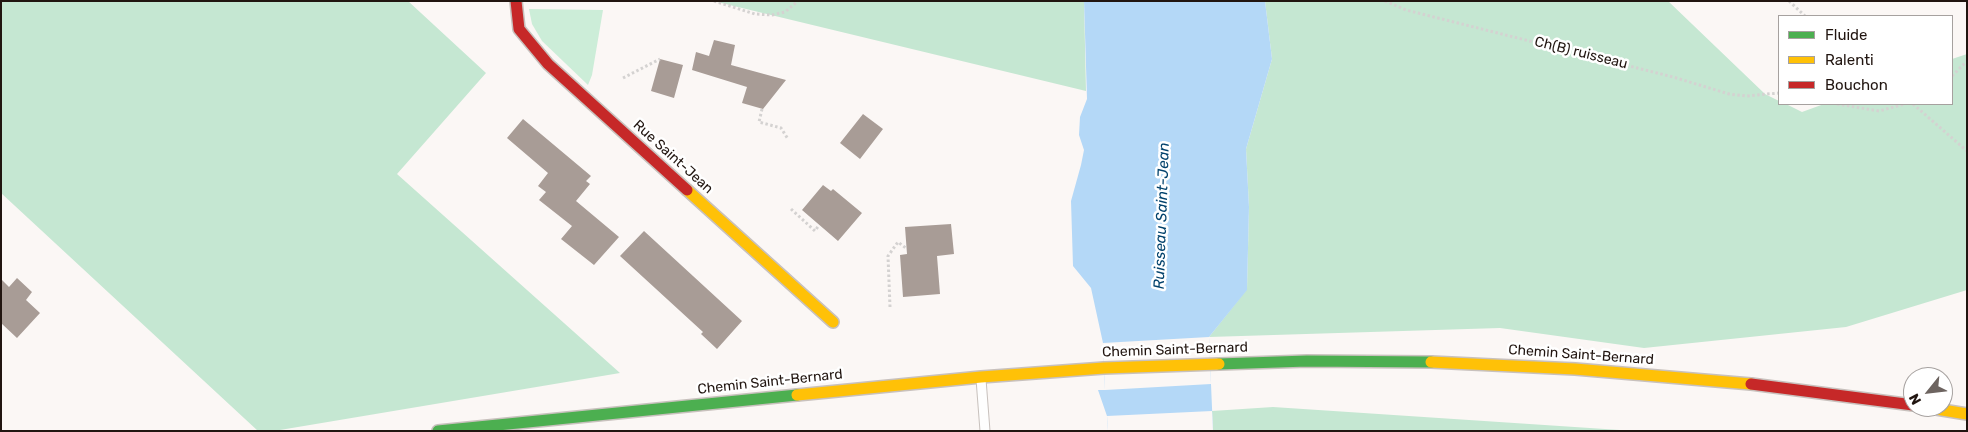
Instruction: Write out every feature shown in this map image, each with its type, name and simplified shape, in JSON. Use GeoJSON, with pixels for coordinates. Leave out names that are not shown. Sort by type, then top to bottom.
{"type":"FeatureCollection","features":[{"type":"Feature","properties":{"kind":"street","name":"Rue Saint-Jean"},"geometry":{"type":"LineString","coordinates":[[516,1],[519,29],[548,64],[833,322]]}},
{"type":"Feature","properties":{"kind":"street","name":"Chemin Saint-Bernard"},"geometry":{"type":"LineString","coordinates":[[438,431],[981,377],[1104,368],[1308,361],[1425,362],[1575,368],[1718,380],[1903,405]]}},
{"type":"Feature","properties":{"kind":"street"},"geometry":{"type":"LineString","coordinates":[[1953,412],[1967,414]]}},
{"type":"Feature","properties":{"kind":"lane"},"geometry":{"type":"LineString","coordinates":[[981,377],[986,431]]}},
{"type":"Feature","properties":{"kind":"path"},"geometry":{"type":"LineString","coordinates":[[714,1],[755,14],[772,15],[785,12],[798,1]]}},
{"type":"Feature","properties":{"kind":"path","name":"Ch(B) ruisseau"},"geometry":{"type":"LineString","coordinates":[[1385,1],[1406,10],[1673,76],[1729,94],[1746,96],[1778,93]]}},
{"type":"Feature","properties":{"kind":"path"},"geometry":{"type":"LineString","coordinates":[[1790,1],[1804,15]]}},
{"type":"Feature","properties":{"kind":"path"},"geometry":{"type":"LineString","coordinates":[[623,78],[660,59]]}},
{"type":"Feature","properties":{"kind":"path"},"geometry":{"type":"LineString","coordinates":[[1953,75],[1967,62]]}},
{"type":"Feature","properties":{"kind":"path"},"geometry":{"type":"LineString","coordinates":[[1843,105],[1879,111],[1901,105]]}},
{"type":"Feature","properties":{"kind":"path"},"geometry":{"type":"LineString","coordinates":[[1914,105],[1967,151]]}},
{"type":"Feature","properties":{"kind":"path"},"geometry":{"type":"LineString","coordinates":[[762,109],[758,122],[781,128],[788,139]]}},
{"type":"Feature","properties":{"kind":"path"},"geometry":{"type":"LineString","coordinates":[[792,209],[815,231],[819,225]]}},
{"type":"Feature","properties":{"kind":"path"},"geometry":{"type":"LineString","coordinates":[[890,307],[888,256],[898,242],[907,249]]}},
{"type":"Feature","properties":{"kind":"green space"},"geometry":{"type":"Polygon","coordinates":[[[1,1],[408,1],[486,73],[397,174],[620,373],[274,431],[258,431],[1,193],[1,1]]]}},
{"type":"Feature","properties":{"kind":"green space"},"geometry":{"type":"Polygon","coordinates":[[[713,1],[1084,1],[1086,91],[713,1]]]}},
{"type":"Feature","properties":{"kind":"green space"},"geometry":{"type":"Polygon","coordinates":[[[1265,1],[1668,1],[1765,94],[1778,100],[1778,105],[1788,105],[1802,112],[1821,105],[1953,105],[1953,59],[1967,54],[1967,290],[1846,327],[1644,348],[1500,328],[1209,337],[1247,289],[1249,207],[1246,149],[1272,59],[1265,1]]]}},
{"type":"Feature","properties":{"kind":"green space"},"geometry":{"type":"Polygon","coordinates":[[[529,9],[603,10],[592,75],[588,85],[542,41],[532,24],[529,9]]]}},
{"type":"Feature","properties":{"kind":"green space"},"geometry":{"type":"Polygon","coordinates":[[[1273,407],[1635,431],[1213,431],[1212,411],[1273,407]]]}},
{"type":"Feature","properties":{"kind":"water","name":"Ruisseau Saint-Jean"},"geometry":{"type":"Polygon","coordinates":[[[1084,1],[1265,1],[1272,59],[1246,149],[1249,207],[1247,290],[1209,337],[1213,431],[1108,431],[1107,416],[1098,390],[1105,390],[1103,343],[1091,288],[1073,266],[1071,201],[1084,150],[1079,135],[1080,117],[1087,99],[1084,1]]]}},
{"type":"Feature","properties":{"kind":"pier"},"geometry":{"type":"Polygon","coordinates":[[[1209,337],[1211,384],[1105,390],[1103,343],[1209,337]]]}},
{"type":"Feature","properties":{"kind":"pier"},"geometry":{"type":"Polygon","coordinates":[[[1212,411],[1213,431],[1108,431],[1107,416],[1212,411]]]}},
{"type":"Feature","properties":{"kind":"building"},"geometry":{"type":"Polygon","coordinates":[[[714,40],[735,45],[731,65],[786,80],[763,109],[742,103],[747,87],[692,70],[696,52],[709,56],[714,40]]]}},
{"type":"Feature","properties":{"kind":"building"},"geometry":{"type":"Polygon","coordinates":[[[660,59],[683,65],[674,98],[651,91],[660,59]]]}},
{"type":"Feature","properties":{"kind":"building"},"geometry":{"type":"Polygon","coordinates":[[[863,114],[883,129],[860,159],[840,143],[863,114]]]}},
{"type":"Feature","properties":{"kind":"building"},"geometry":{"type":"Polygon","coordinates":[[[523,119],[591,176],[586,181],[590,184],[576,201],[619,237],[594,265],[561,239],[572,226],[539,200],[546,192],[538,186],[548,173],[507,138],[523,119]]]}},
{"type":"Feature","properties":{"kind":"building"},"geometry":{"type":"Polygon","coordinates":[[[823,185],[831,191],[833,189],[862,213],[838,241],[802,210],[823,185]]]}},
{"type":"Feature","properties":{"kind":"building"},"geometry":{"type":"Polygon","coordinates":[[[951,224],[954,254],[937,256],[940,294],[903,297],[900,255],[907,254],[905,227],[951,224]]]}},
{"type":"Feature","properties":{"kind":"building"},"geometry":{"type":"Polygon","coordinates":[[[644,231],[742,321],[717,349],[701,334],[703,332],[620,256],[644,231]]]}},
{"type":"Feature","properties":{"kind":"building"},"geometry":{"type":"Polygon","coordinates":[[[17,278],[32,292],[26,300],[40,313],[17,338],[1,323],[1,279],[9,287],[17,278]]]}},
{"type":"Feature","properties":{"kind":"traffic: fast"},"geometry":{"type":"LineString","coordinates":[[1219,364],[1307,361],[1431,362]]}},
{"type":"Feature","properties":{"kind":"traffic: fast"},"geometry":{"type":"LineString","coordinates":[[438,431],[797,395]]}},
{"type":"Feature","properties":{"kind":"traffic: slow"},"geometry":{"type":"LineString","coordinates":[[687,190],[833,322]]}},
{"type":"Feature","properties":{"kind":"traffic: slow"},"geometry":{"type":"LineString","coordinates":[[1431,362],[1575,369],[1751,384]]}},
{"type":"Feature","properties":{"kind":"traffic: slow"},"geometry":{"type":"LineString","coordinates":[[797,395],[981,377],[1104,368],[1219,364]]}},
{"type":"Feature","properties":{"kind":"traffic: slow"},"geometry":{"type":"LineString","coordinates":[[1953,412],[1967,414]]}},
{"type":"Feature","properties":{"kind":"traffic: jam"},"geometry":{"type":"LineString","coordinates":[[516,1],[519,29],[548,64],[687,190]]}},
{"type":"Feature","properties":{"kind":"traffic: jam"},"geometry":{"type":"LineString","coordinates":[[1751,384],[1903,404]]}}]}
